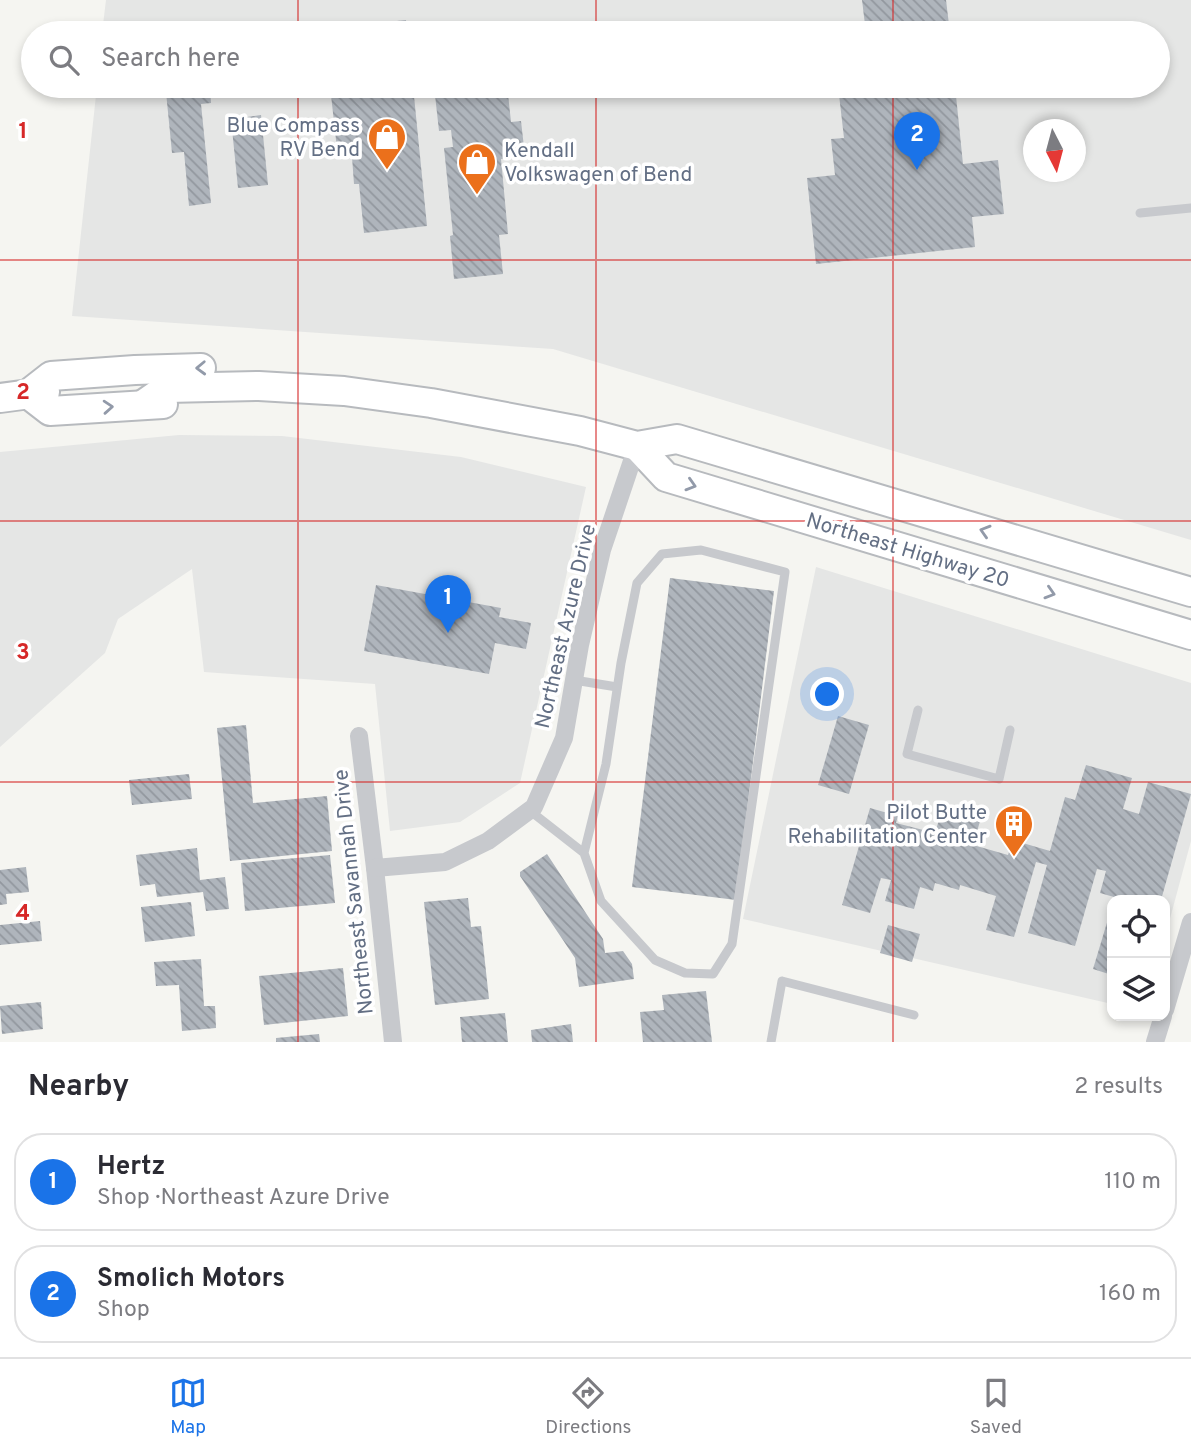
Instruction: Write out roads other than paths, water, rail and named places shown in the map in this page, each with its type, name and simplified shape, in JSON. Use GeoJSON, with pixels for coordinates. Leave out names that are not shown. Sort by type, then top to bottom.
{"type":"FeatureCollection","features":[{"type":"Feature","properties":{"kind":"main road"},"geometry":{"type":"LineString","coordinates":[[0,398],[122,385],[135,370],[239,367],[259,386]]}},
{"type":"Feature","properties":{"kind":"main road","name":"Northeast Highway 20"},"geometry":{"type":"LineString","coordinates":[[28,394],[50,411],[144,404],[167,388],[259,386],[344,391],[431,403],[637,446],[677,439],[1191,592]]}},
{"type":"Feature","properties":{"kind":"main road","name":"Northeast Highway 20"},"geometry":{"type":"LineString","coordinates":[[637,446],[666,477],[1191,635]]}},
{"type":"Feature","properties":{"kind":"street","name":"Northeast Azure Drive"},"geometry":{"type":"LineString","coordinates":[[375,869],[445,862],[488,841],[534,807],[564,738],[580,645],[602,550],[637,446]]}},
{"type":"Feature","properties":{"kind":"street","name":"Northeast Savannah Drive"},"geometry":{"type":"LineString","coordinates":[[359,736],[393,1042]]}},
{"type":"Feature","properties":{"kind":"street"},"geometry":{"type":"LineString","coordinates":[[1170,993],[1191,922]]}},
{"type":"Feature","properties":{"kind":"street"},"geometry":{"type":"LineString","coordinates":[[1155,1042],[1161,1021]]}},
{"type":"Feature","properties":{"kind":"lane"},"geometry":{"type":"LineString","coordinates":[[1140,213],[1191,208]]}},
{"type":"Feature","properties":{"kind":"lane"},"geometry":{"type":"LineString","coordinates":[[528,810],[584,853],[601,901],[654,960],[685,974],[713,974],[732,944],[785,572],[701,550],[662,554],[637,583],[617,687],[606,764],[584,853]]}},
{"type":"Feature","properties":{"kind":"lane"},"geometry":{"type":"LineString","coordinates":[[574,680],[617,687]]}},
{"type":"Feature","properties":{"kind":"lane"},"geometry":{"type":"LineString","coordinates":[[918,710],[906,754],[999,779],[1010,730]]}},
{"type":"Feature","properties":{"kind":"lane"},"geometry":{"type":"LineString","coordinates":[[771,1042],[782,981],[914,1015]]}},
{"type":"Feature","properties":{"kind":"place","name":"Smolich Motors"},"geometry":{"type":"Point","coordinates":[917,170]}},
{"type":"Feature","properties":{"kind":"place","name":"Blue Compass RV Bend"},"geometry":{"type":"Point","coordinates":[387,171]}},
{"type":"Feature","properties":{"kind":"place","name":"Kendall Volkswagen of Bend"},"geometry":{"type":"Point","coordinates":[477,196]}},
{"type":"Feature","properties":{"kind":"place","name":"Hertz"},"geometry":{"type":"Point","coordinates":[448,633]}},
{"type":"Feature","properties":{"kind":"place","name":"Pilot Butte Rehabilitation Center"},"geometry":{"type":"Point","coordinates":[1014,858]}}]}
